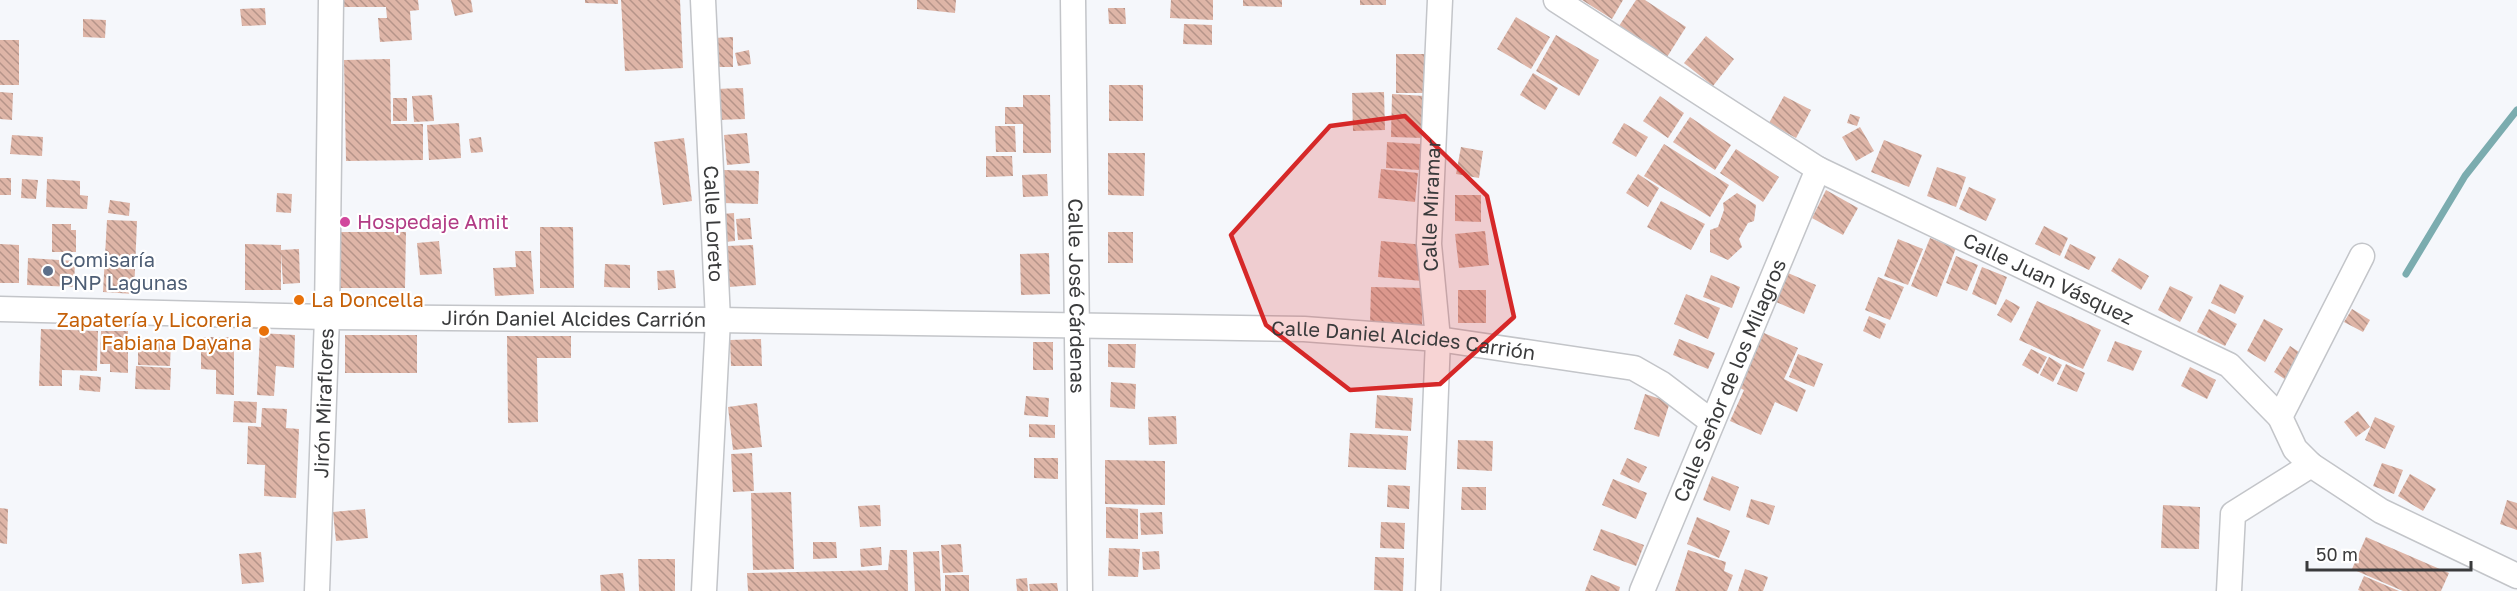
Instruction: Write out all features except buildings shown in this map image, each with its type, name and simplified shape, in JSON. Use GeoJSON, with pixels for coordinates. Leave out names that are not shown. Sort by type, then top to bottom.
{"type":"FeatureCollection","features":[{"type":"Feature","properties":{"kind":"street","name":"Jirón Miraflores"},"geometry":{"type":"LineString","coordinates":[[317,591],[327,317],[331,0]]}},
{"type":"Feature","properties":{"kind":"street","name":"Calle Loreto"},"geometry":{"type":"LineString","coordinates":[[704,0],[718,320],[704,591]]}},
{"type":"Feature","properties":{"kind":"street","name":"Calle José Cárdenas"},"geometry":{"type":"LineString","coordinates":[[1073,0],[1080,591]]}},
{"type":"Feature","properties":{"kind":"street","name":"Calle Miramar"},"geometry":{"type":"LineString","coordinates":[[1428,591],[1438,339],[1429,244],[1440,0]]}},
{"type":"Feature","properties":{"kind":"street","name":"Calle Juan Vásquez"},"geometry":{"type":"LineString","coordinates":[[1556,0],[1818,169],[2229,365],[2280,417],[2295,449],[2311,465],[2380,511],[2517,576]]}},
{"type":"Feature","properties":{"kind":"street","name":"Calle Señor de los Milagros"},"geometry":{"type":"LineString","coordinates":[[1642,591],[1818,169]]}},
{"type":"Feature","properties":{"kind":"street"},"geometry":{"type":"LineString","coordinates":[[2280,417],[2362,256]]}},
{"type":"Feature","properties":{"kind":"street","name":"Jirón Daniel Alcides Carrión"},"geometry":{"type":"LineString","coordinates":[[0,309],[327,317],[1076,325]]}},
{"type":"Feature","properties":{"kind":"street","name":"Calle Daniel Alcides Carrión"},"geometry":{"type":"LineString","coordinates":[[1076,325],[1304,329],[1438,339],[1635,368],[1662,384],[1712,422]]}},
{"type":"Feature","properties":{"kind":"street"},"geometry":{"type":"LineString","coordinates":[[2229,591],[2233,514],[2311,465]]}},
{"type":"Feature","properties":{"kind":"highlighted area"},"geometry":{"type":"Polygon","coordinates":[[[1405,116],[1487,196],[1514,317],[1440,384],[1350,390],[1266,325],[1231,235],[1330,126],[1405,116]]]}},
{"type":"Feature","properties":{"kind":"waterway"},"geometry":{"type":"LineString","coordinates":[[2406,274],[2465,176],[2517,110]]}},
{"type":"Feature","properties":{"kind":"place","name":"Hospedaje Amit"},"geometry":{"type":"Point","coordinates":[345,222]}},
{"type":"Feature","properties":{"kind":"place","name":"Comisaría PNP Lagunas"},"geometry":{"type":"Point","coordinates":[48,271]}},
{"type":"Feature","properties":{"kind":"place","name":"La Doncella"},"geometry":{"type":"Point","coordinates":[299,300]}},
{"type":"Feature","properties":{"kind":"place","name":"Zapatería y Licoreria Fabiana Dayana"},"geometry":{"type":"Point","coordinates":[264,331]}}]}
